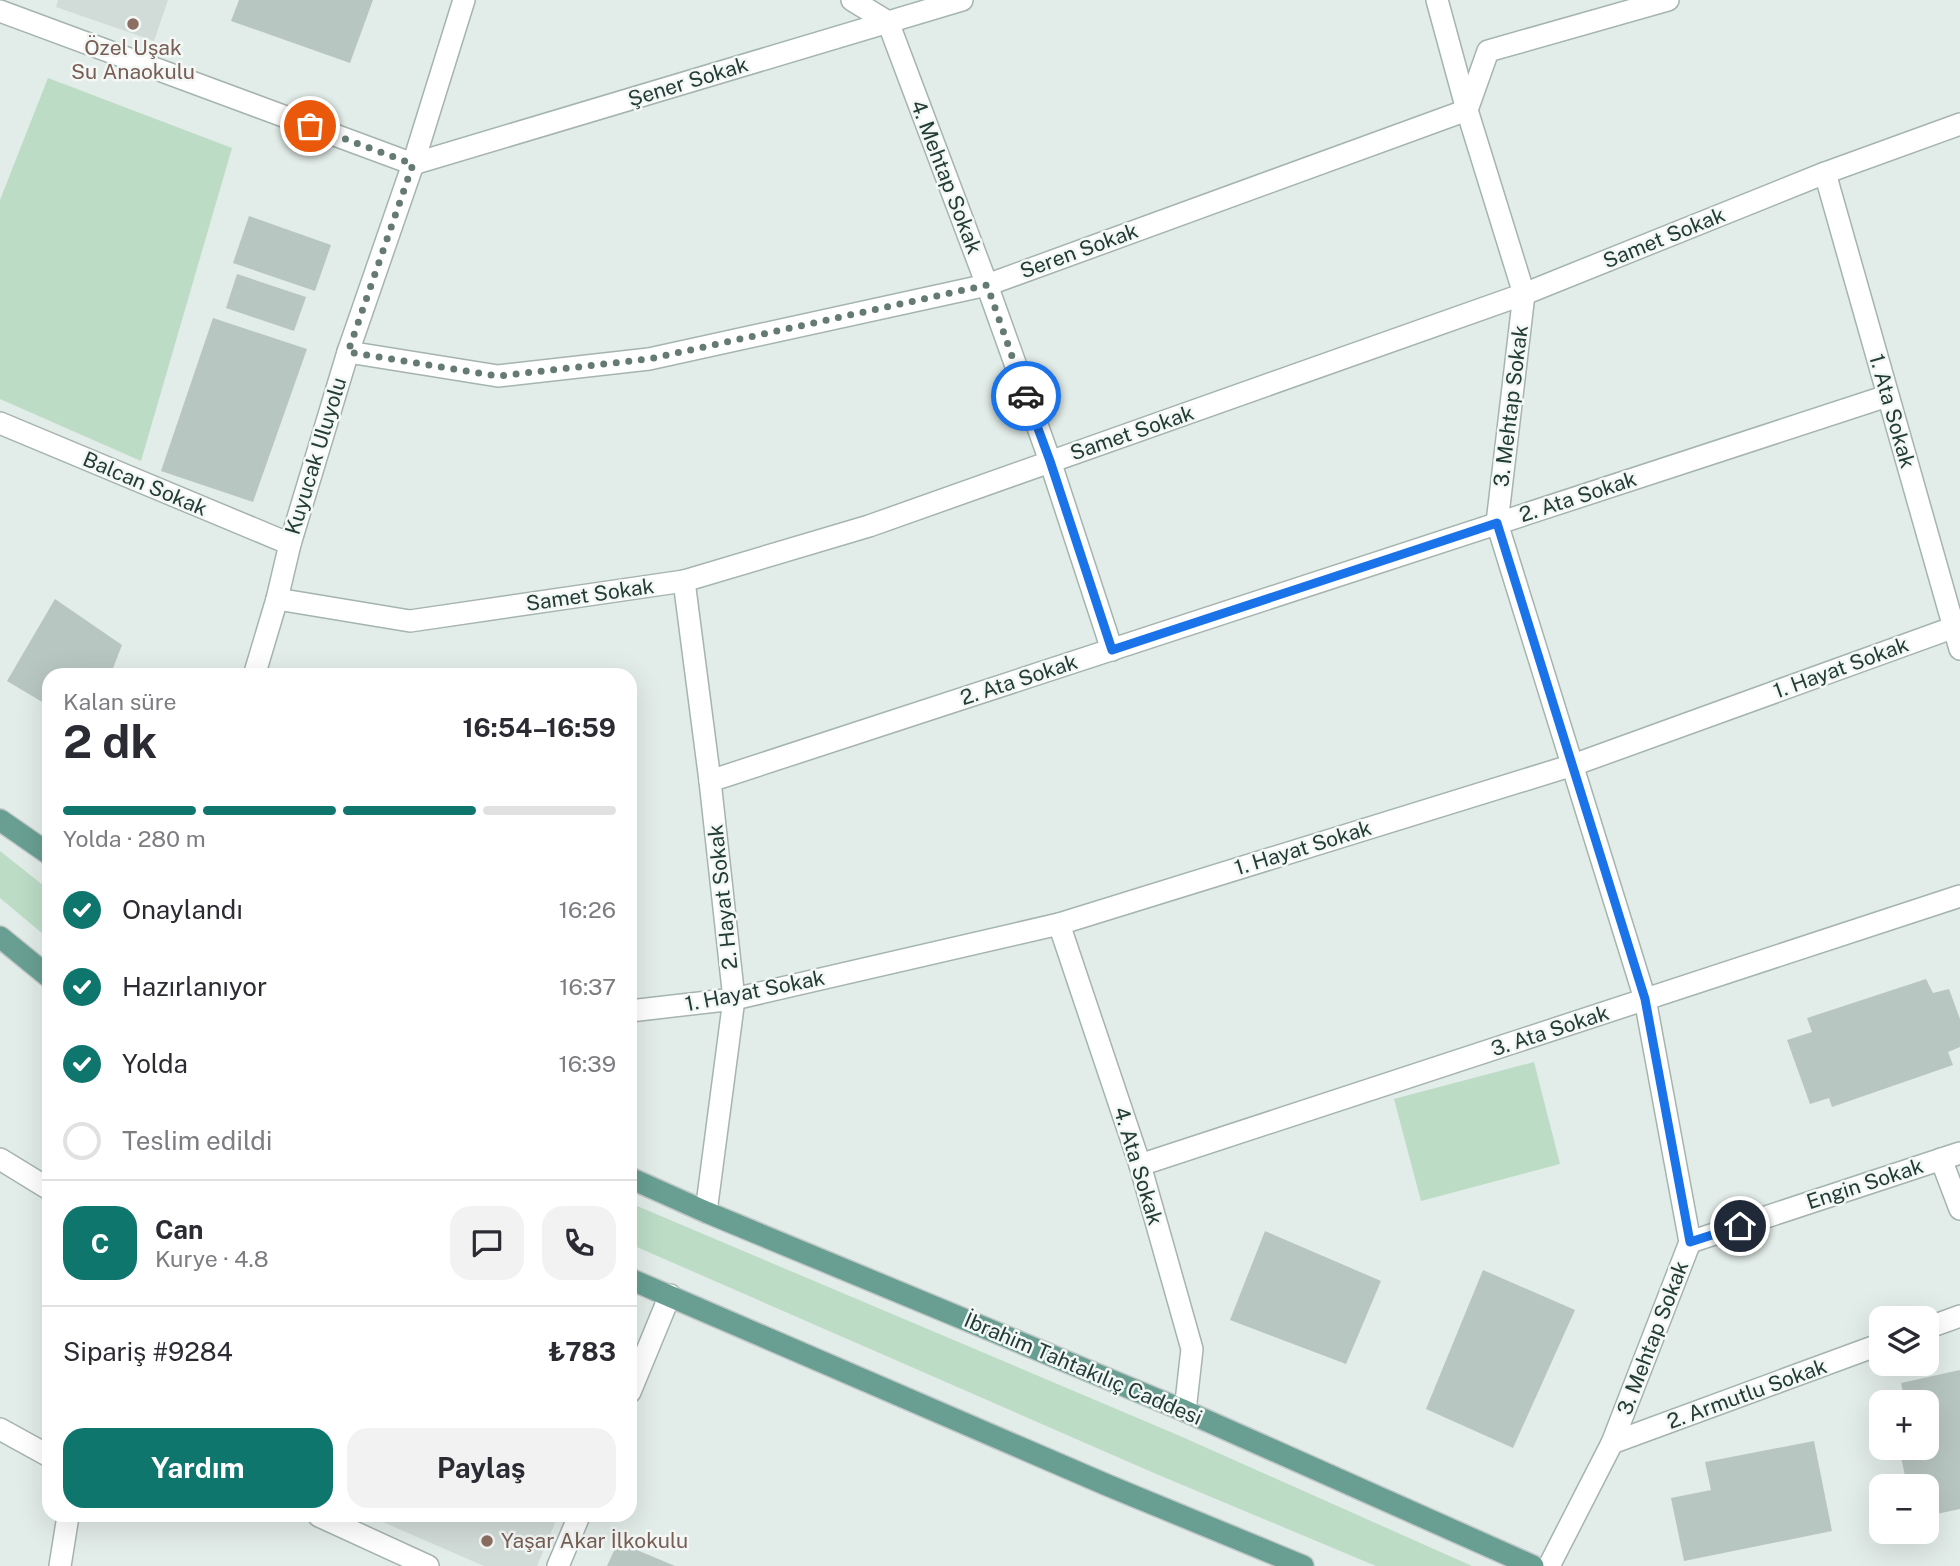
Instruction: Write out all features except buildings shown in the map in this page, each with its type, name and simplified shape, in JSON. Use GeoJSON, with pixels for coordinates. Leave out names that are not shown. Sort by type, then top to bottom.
{"type":"FeatureCollection","features":[{"type":"Feature","properties":{"kind":"main road"},"geometry":{"type":"LineString","coordinates":[[0,820],[42,849]]}},
{"type":"Feature","properties":{"kind":"main road"},"geometry":{"type":"LineString","coordinates":[[0,937],[42,971]]}},
{"type":"Feature","properties":{"kind":"main road","name":"İbrahim Tahtakılıç Caddesi"},"geometry":{"type":"LineString","coordinates":[[637,1181],[705,1212],[1185,1411],[1533,1566]]}},
{"type":"Feature","properties":{"kind":"main road"},"geometry":{"type":"LineString","coordinates":[[637,1282],[1107,1485],[1303,1566]]}},
{"type":"Feature","properties":{"kind":"street","name":"Kuyucak Uluyolu"},"geometry":{"type":"LineString","coordinates":[[256,668],[290,544],[348,352],[413,164],[464,0]]}},
{"type":"Feature","properties":{"kind":"street"},"geometry":{"type":"LineString","coordinates":[[852,0],[888,22]]}},
{"type":"Feature","properties":{"kind":"street","name":"Şener Sokak"},"geometry":{"type":"LineString","coordinates":[[413,164],[962,0]]}},
{"type":"Feature","properties":{"kind":"street","name":"3. Mehtap Sokak"},"geometry":{"type":"LineString","coordinates":[[1437,0],[1467,110],[1524,294],[1497,523],[1645,999],[1690,1242],[1612,1443],[1549,1566]]}},
{"type":"Feature","properties":{"kind":"street"},"geometry":{"type":"LineString","coordinates":[[1467,110],[1488,51],[1668,0]]}},
{"type":"Feature","properties":{"kind":"street"},"geometry":{"type":"LineString","coordinates":[[0,11],[413,164]]}},
{"type":"Feature","properties":{"kind":"street","name":"4. Mehtap Sokak"},"geometry":{"type":"LineString","coordinates":[[888,22],[1050,461],[1112,650]]}},
{"type":"Feature","properties":{"kind":"street","name":"Seren Sokak"},"geometry":{"type":"LineString","coordinates":[[348,352],[498,376],[649,359],[987,285],[1467,110]]}},
{"type":"Feature","properties":{"kind":"street","name":"Samet Sokak"},"geometry":{"type":"LineString","coordinates":[[277,599],[410,621],[684,581],[870,526],[1524,294],[1825,173],[1960,124]]}},
{"type":"Feature","properties":{"kind":"street","name":"1. Ata Sokak"},"geometry":{"type":"LineString","coordinates":[[1825,173],[1887,396],[1957,627],[1960,649]]}},
{"type":"Feature","properties":{"kind":"street","name":"2. Ata Sokak"},"geometry":{"type":"LineString","coordinates":[[710,781],[1887,396]]}},
{"type":"Feature","properties":{"kind":"street","name":"Balcan Sokak"},"geometry":{"type":"LineString","coordinates":[[0,423],[290,544]]}},
{"type":"Feature","properties":{"kind":"street","name":"2. Hayat Sokak"},"geometry":{"type":"LineString","coordinates":[[684,581],[734,999],[705,1212]]}},
{"type":"Feature","properties":{"kind":"street","name":"1. Hayat Sokak"},"geometry":{"type":"LineString","coordinates":[[637,1010],[734,999],[1059,924],[1573,765],[1957,627]]}},
{"type":"Feature","properties":{"kind":"street","name":"3. Ata Sokak"},"geometry":{"type":"LineString","coordinates":[[1140,1165],[1960,896]]}},
{"type":"Feature","properties":{"kind":"street","name":"4. Ata Sokak"},"geometry":{"type":"LineString","coordinates":[[1059,924],[1140,1165],[1192,1349],[1185,1411]]}},
{"type":"Feature","properties":{"kind":"street"},"geometry":{"type":"LineString","coordinates":[[1951,1156],[1960,1209]]}},
{"type":"Feature","properties":{"kind":"street","name":"Engin Sokak"},"geometry":{"type":"LineString","coordinates":[[1690,1242],[1951,1156]]}},
{"type":"Feature","properties":{"kind":"street"},"geometry":{"type":"LineString","coordinates":[[0,1159],[42,1185]]}},
{"type":"Feature","properties":{"kind":"street"},"geometry":{"type":"LineString","coordinates":[[637,1375],[670,1296]]}},
{"type":"Feature","properties":{"kind":"street"},"geometry":{"type":"LineString","coordinates":[[1939,1324],[1960,1316]]}},
{"type":"Feature","properties":{"kind":"street","name":"2. Armutlu Sokak"},"geometry":{"type":"LineString","coordinates":[[1612,1443],[1869,1349]]}},
{"type":"Feature","properties":{"kind":"street"},"geometry":{"type":"LineString","coordinates":[[0,1429],[42,1453]]}},
{"type":"Feature","properties":{"kind":"street"},"geometry":{"type":"LineString","coordinates":[[60,1566],[67,1522]]}},
{"type":"Feature","properties":{"kind":"street"},"geometry":{"type":"LineString","coordinates":[[332,1522],[428,1566]]}},
{"type":"Feature","properties":{"kind":"street"},"geometry":{"type":"LineString","coordinates":[[558,1566],[576,1522]]}},
{"type":"Feature","properties":{"kind":"shaded area","name":"Özel Uşak Su Anaokulu"},"geometry":{"type":"Polygon","coordinates":[[[58,0],[168,0],[154,41],[56,7],[58,0]]]}},
{"type":"Feature","properties":{"kind":"shaded area","name":"Yaşar Akar İlkokulu"},"geometry":{"type":"Polygon","coordinates":[[[383,1522],[555,1522],[537,1566],[484,1566],[383,1522]]]}},
{"type":"Feature","properties":{"kind":"green space"},"geometry":{"type":"Polygon","coordinates":[[[48,78],[232,148],[141,461],[0,399],[0,200],[48,78]]]}},
{"type":"Feature","properties":{"kind":"green space"},"geometry":{"type":"Polygon","coordinates":[[[0,851],[42,884],[42,933],[0,898],[0,851]]]}},
{"type":"Feature","properties":{"kind":"green space"},"geometry":{"type":"Polygon","coordinates":[[[1534,1062],[1560,1164],[1421,1201],[1394,1099],[1534,1062]]]}},
{"type":"Feature","properties":{"kind":"green space"},"geometry":{"type":"Polygon","coordinates":[[[637,1206],[1180,1436],[1472,1566],[1376,1566],[1154,1473],[637,1247],[637,1206]]]}},
{"type":"Feature","properties":{"kind":"way so far"},"geometry":{"type":"LineString","coordinates":[[310,126],[413,164],[348,352],[498,376],[649,359],[987,285],[1026,396]]}},
{"type":"Feature","properties":{"kind":"place","name":"Özel Uşak Su Anaokulu"},"geometry":{"type":"Point","coordinates":[133,24]}},
{"type":"Feature","properties":{"kind":"place","name":"Yaşar Akar İlkokulu"},"geometry":{"type":"Point","coordinates":[487,1541]}},
{"type":"Feature","properties":{"kind":"route"},"geometry":{"type":"LineString","coordinates":[[1026,396],[1112,650],[1497,523],[1645,999],[1690,1242],[1740,1226]]}}]}
